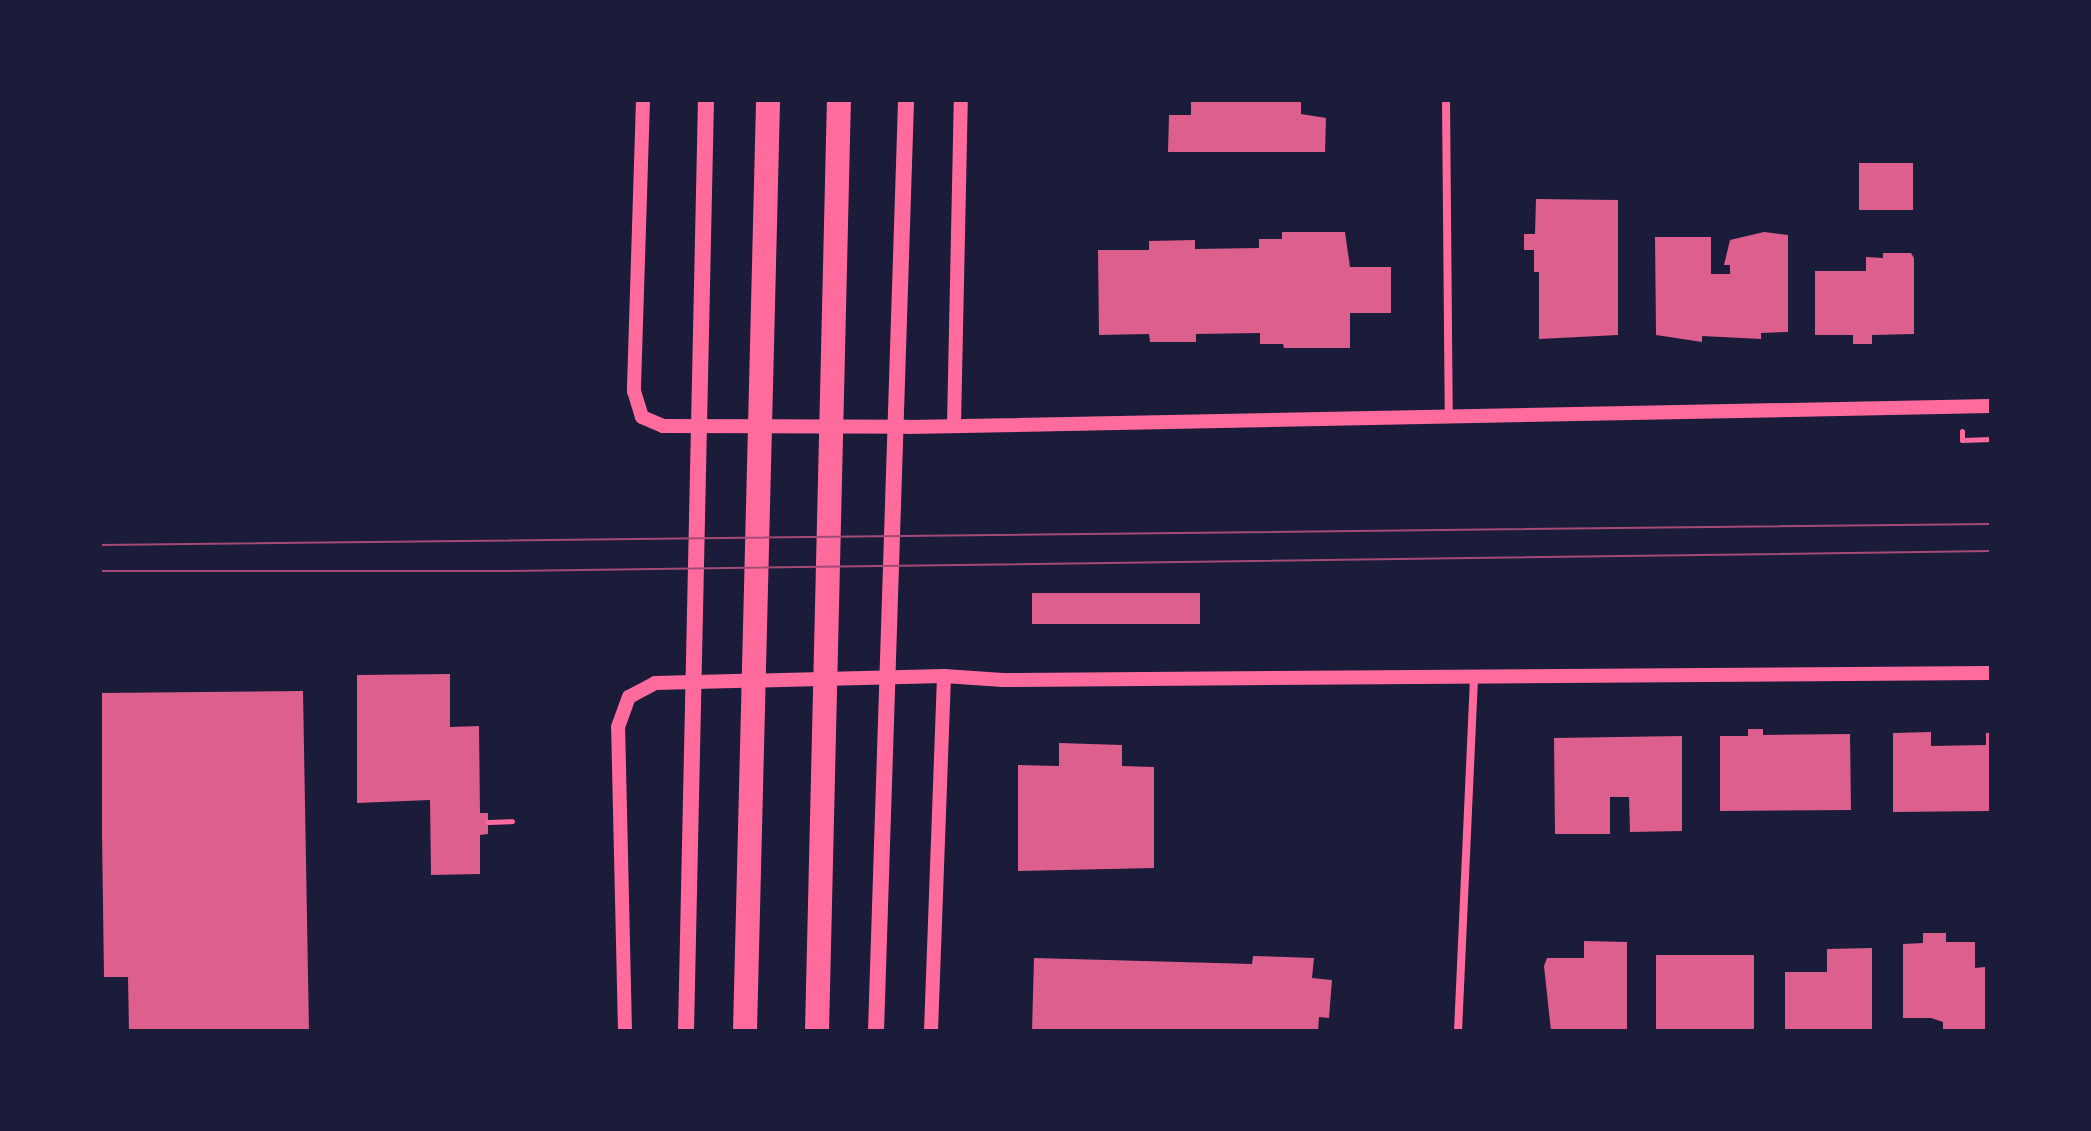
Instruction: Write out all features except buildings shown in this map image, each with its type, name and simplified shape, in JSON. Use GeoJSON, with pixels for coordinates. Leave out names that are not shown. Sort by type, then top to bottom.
{"type":"FeatureCollection","features":[{"type":"Feature","properties":{"kind":"highway"},"geometry":{"type":"LineString","coordinates":[[745,1031],[768,100]]}},
{"type":"Feature","properties":{"kind":"highway"},"geometry":{"type":"LineString","coordinates":[[817,1031],[839,100]]}},
{"type":"Feature","properties":{"kind":"main road"},"geometry":{"type":"LineString","coordinates":[[686,1031],[706,100]]}},
{"type":"Feature","properties":{"kind":"main road"},"geometry":{"type":"LineString","coordinates":[[876,1031],[906,100]]}},
{"type":"Feature","properties":{"kind":"street"},"geometry":{"type":"LineString","coordinates":[[643,100],[634,391],[642,417],[674,426],[954,425],[1991,406]]}},
{"type":"Feature","properties":{"kind":"street"},"geometry":{"type":"LineString","coordinates":[[954,425],[961,100]]}},
{"type":"Feature","properties":{"kind":"street"},"geometry":{"type":"LineString","coordinates":[[1446,100],[1449,416]]}},
{"type":"Feature","properties":{"kind":"street"},"geometry":{"type":"LineString","coordinates":[[625,1031],[618,727],[629,697],[655,683],[944,676],[1474,677],[1991,673]]}},
{"type":"Feature","properties":{"kind":"street"},"geometry":{"type":"LineString","coordinates":[[931,1031],[944,676]]}},
{"type":"Feature","properties":{"kind":"street"},"geometry":{"type":"LineString","coordinates":[[1458,1031],[1474,677]]}},
{"type":"Feature","properties":{"kind":"path"},"geometry":{"type":"LineString","coordinates":[[1962,426],[1962,440],[1991,439]]}},
{"type":"Feature","properties":{"kind":"path"},"geometry":{"type":"LineString","coordinates":[[488,822],[512,821]]}},
{"type":"Feature","properties":{"kind":"tram line"},"geometry":{"type":"LineString","coordinates":[[100,545],[1991,524]]}},
{"type":"Feature","properties":{"kind":"tram line"},"geometry":{"type":"LineString","coordinates":[[100,571],[509,571],[1991,551]]}}]}
